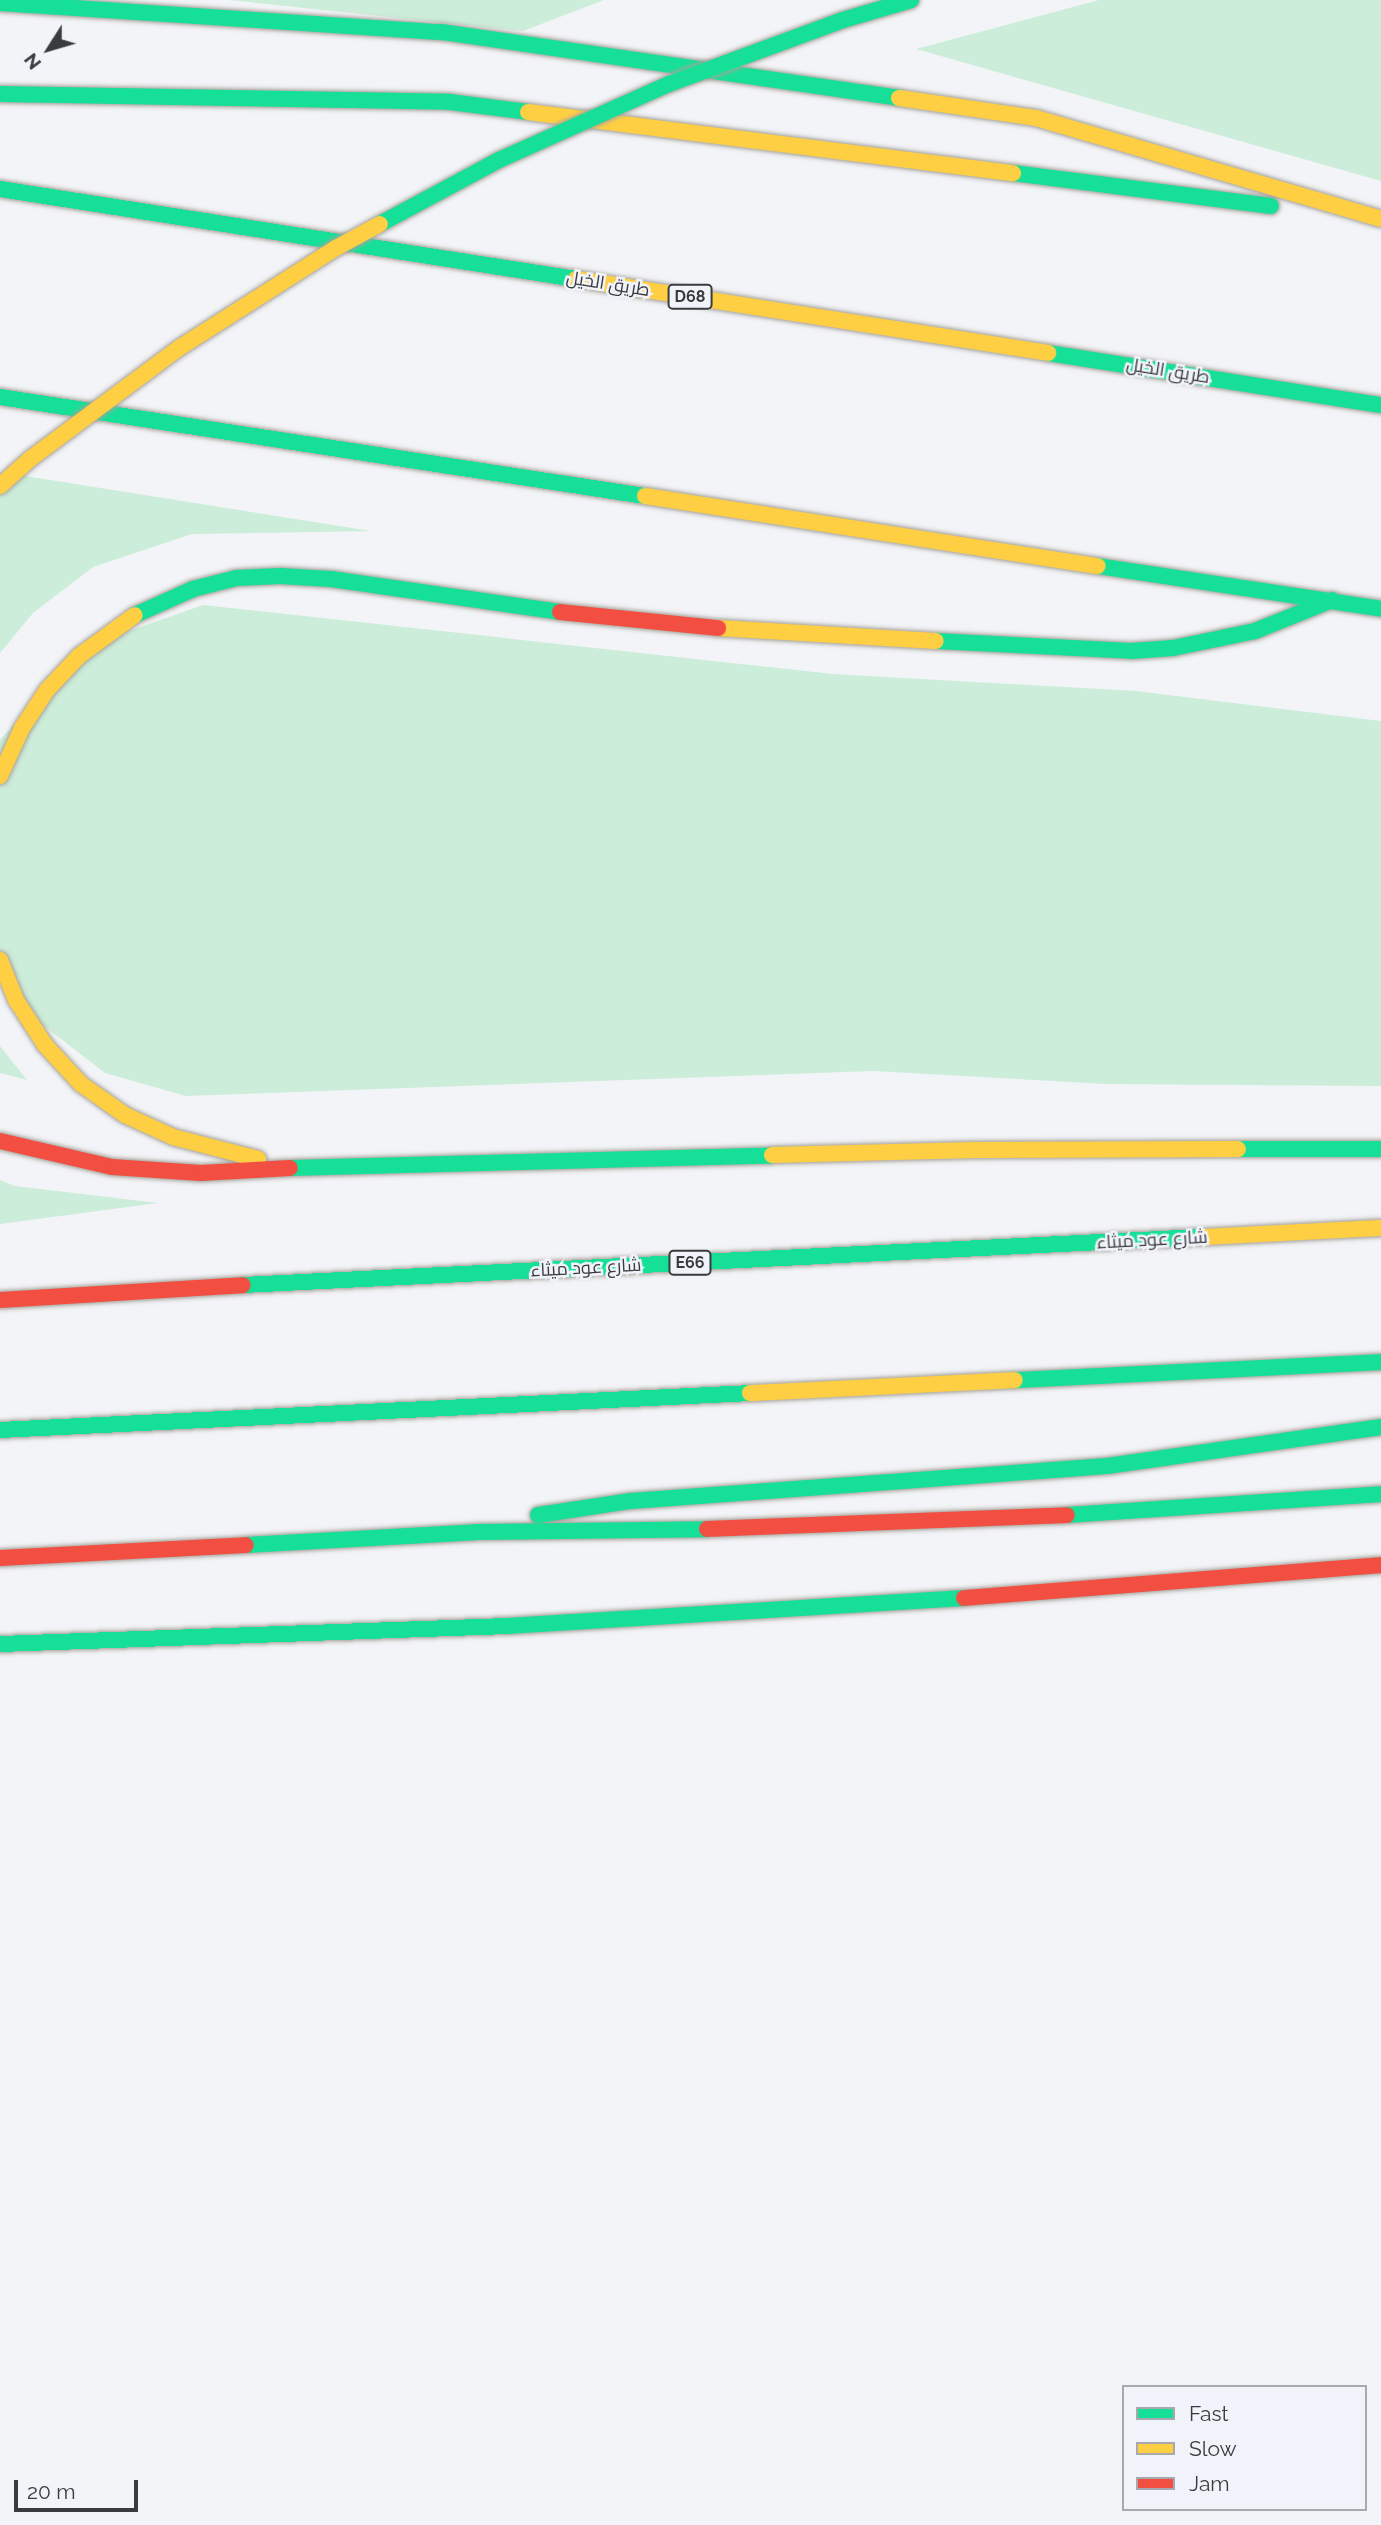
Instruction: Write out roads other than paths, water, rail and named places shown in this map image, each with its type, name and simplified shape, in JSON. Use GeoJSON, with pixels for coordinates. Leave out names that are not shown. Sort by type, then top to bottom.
{"type":"FeatureCollection","features":[{"type":"Feature","properties":{"kind":"highway"},"geometry":{"type":"LineString","coordinates":[[0,486],[30,458],[180,348],[336,248],[487,166],[669,84],[843,20],[911,0]]}},
{"type":"Feature","properties":{"kind":"highway"},"geometry":{"type":"LineString","coordinates":[[0,3],[442,32],[1036,118],[1381,220]]}},
{"type":"Feature","properties":{"kind":"highway"},"geometry":{"type":"LineString","coordinates":[[0,94],[450,102],[1381,220]]}},
{"type":"Feature","properties":{"kind":"highway","name":"طريق الخيل"},"geometry":{"type":"LineString","coordinates":[[0,189],[1381,405]]}},
{"type":"Feature","properties":{"kind":"highway"},"geometry":{"type":"LineString","coordinates":[[0,397],[1381,609]]}},
{"type":"Feature","properties":{"kind":"highway"},"geometry":{"type":"LineString","coordinates":[[0,776],[22,728],[47,690],[79,656],[113,628],[151,605],[192,589],[236,578],[280,576],[331,579],[568,613],[760,632],[1131,651],[1173,648],[1242,635],[1295,617],[1332,600]]}},
{"type":"Feature","properties":{"kind":"highway"},"geometry":{"type":"LineString","coordinates":[[0,960],[16,1000],[45,1045],[81,1084],[114,1107],[173,1137],[291,1168]]}},
{"type":"Feature","properties":{"kind":"highway"},"geometry":{"type":"LineString","coordinates":[[0,1140],[113,1167],[201,1173],[291,1168],[976,1150],[1381,1149]]}},
{"type":"Feature","properties":{"kind":"highway","name":"شارع عود ميثاء"},"geometry":{"type":"LineString","coordinates":[[0,1300],[1381,1228]]}},
{"type":"Feature","properties":{"kind":"highway"},"geometry":{"type":"LineString","coordinates":[[0,1430],[1381,1362]]}},
{"type":"Feature","properties":{"kind":"highway"},"geometry":{"type":"LineString","coordinates":[[476,1532],[513,1521],[592,1505],[1107,1466],[1381,1427]]}},
{"type":"Feature","properties":{"kind":"highway"},"geometry":{"type":"LineString","coordinates":[[0,1558],[476,1532],[639,1532],[1072,1515],[1381,1494]]}},
{"type":"Feature","properties":{"kind":"highway"},"geometry":{"type":"LineString","coordinates":[[0,1644],[507,1626],[1087,1590],[1381,1565]]}}]}
